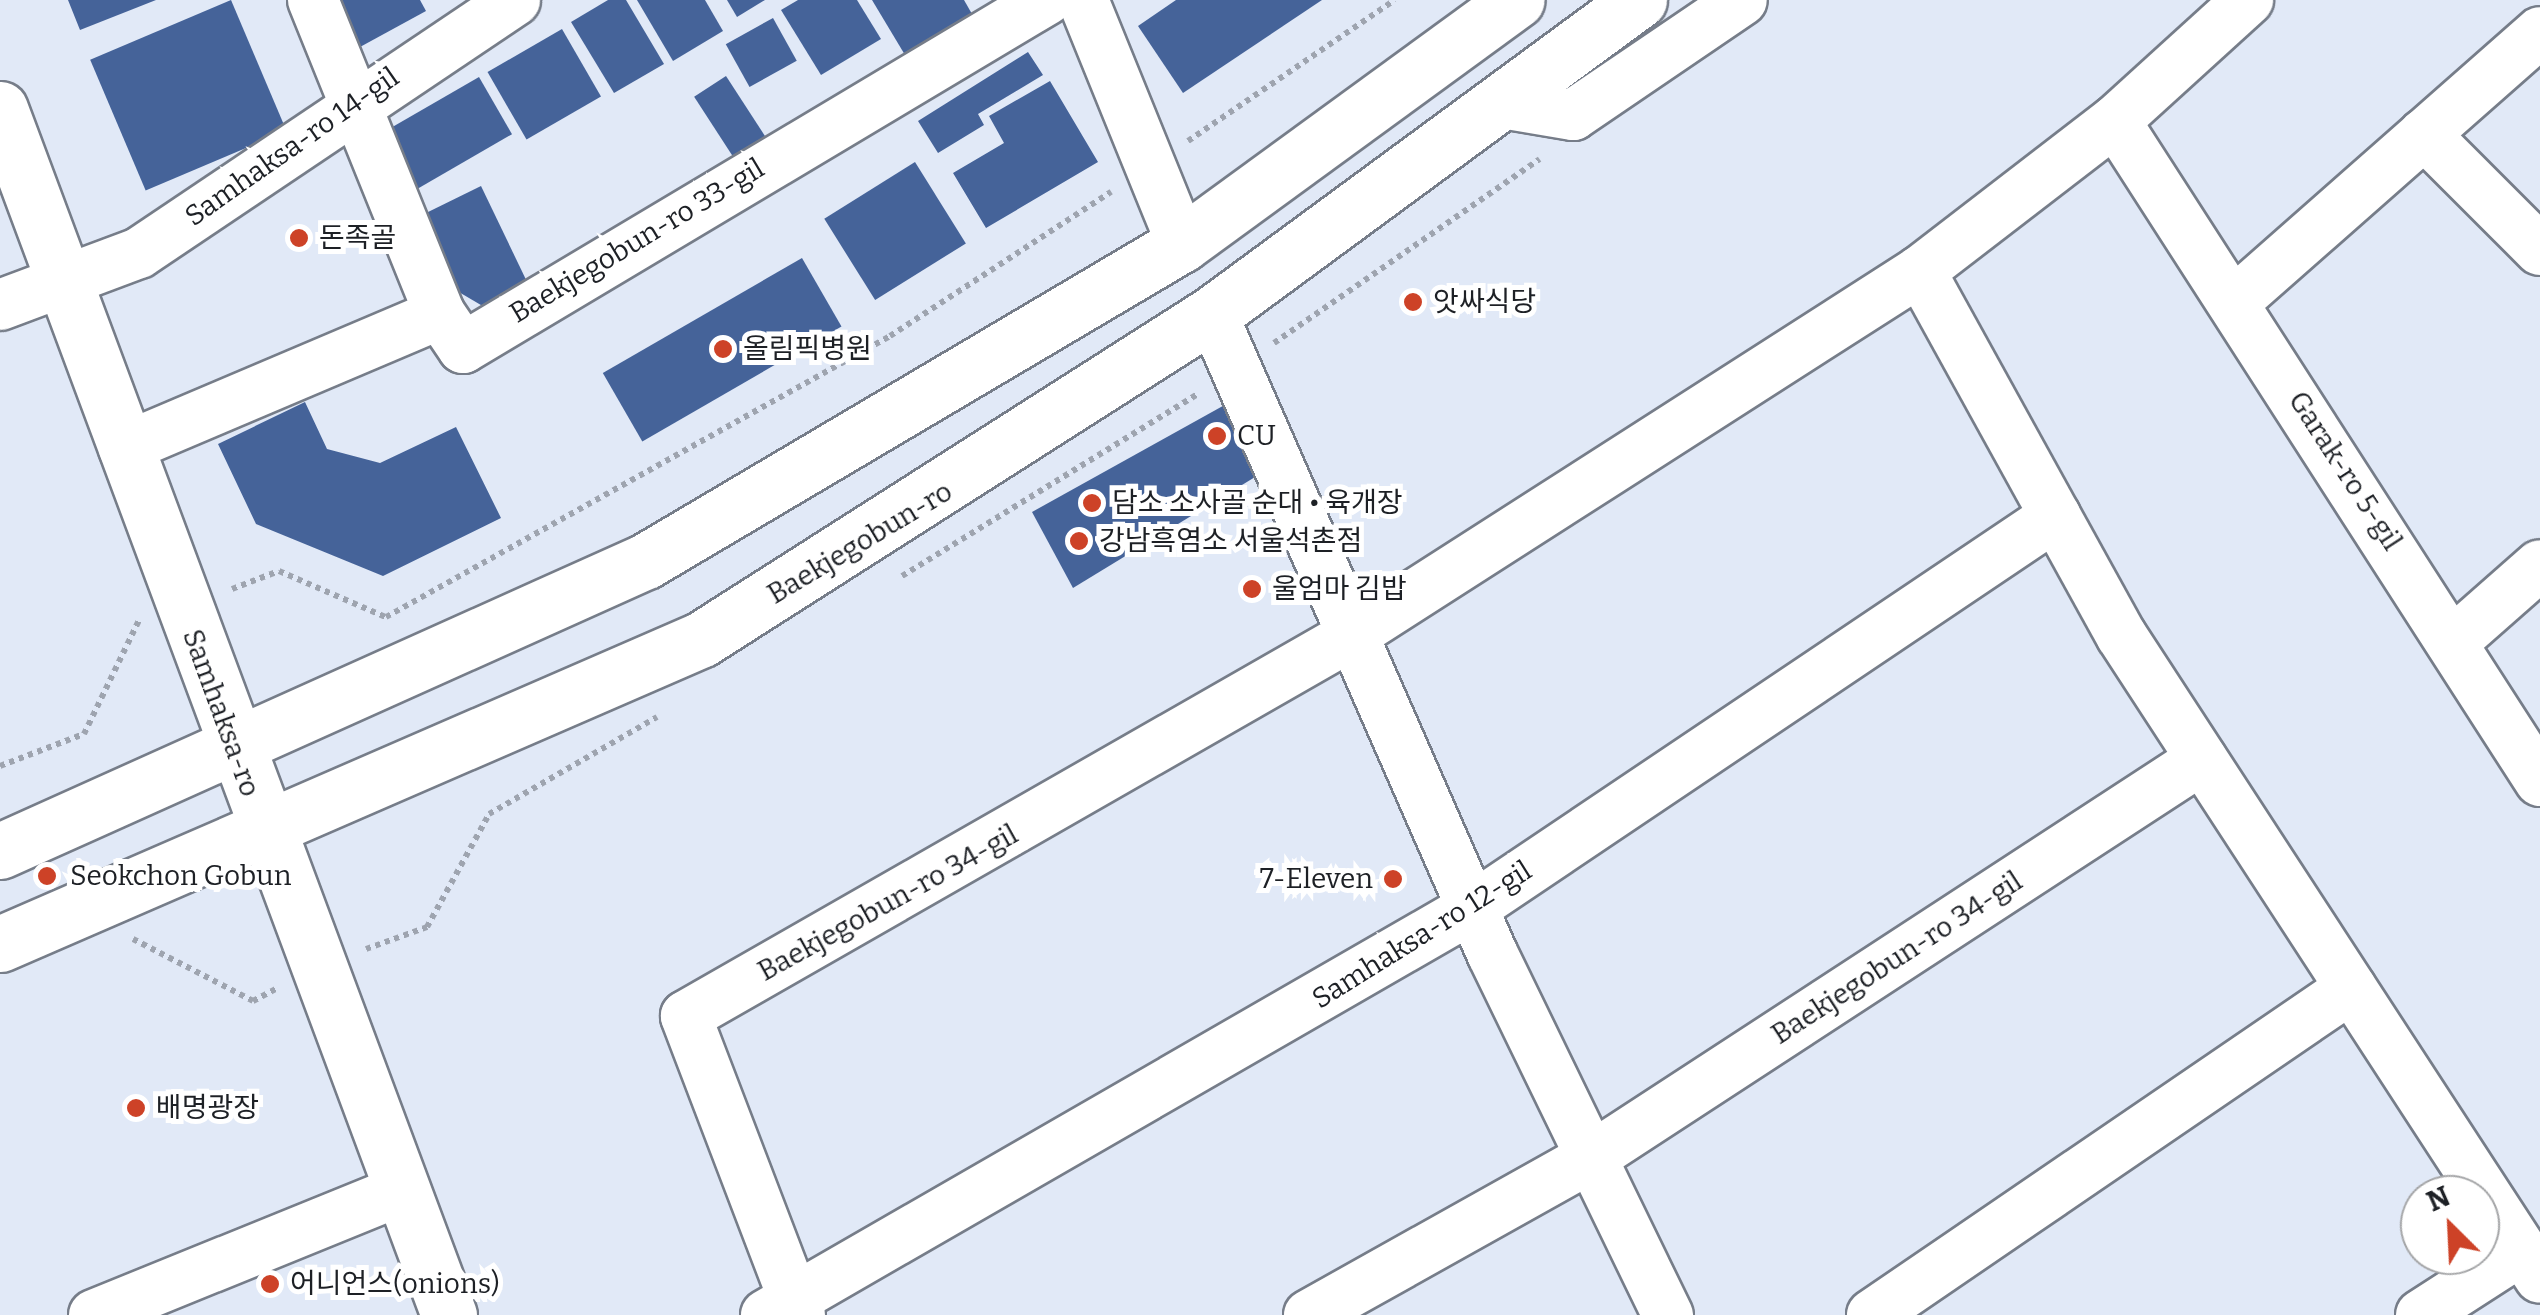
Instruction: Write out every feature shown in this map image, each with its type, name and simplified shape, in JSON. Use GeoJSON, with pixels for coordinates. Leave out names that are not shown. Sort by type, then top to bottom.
{"type":"FeatureCollection","features":[{"type":"Feature","properties":{"kind":"main road"},"geometry":{"type":"LineString","coordinates":[[0,852],[236,751],[646,561],[1182,244],[1479,17],[1516,0]]}},
{"type":"Feature","properties":{"kind":"main road","name":"Baekjegobun-ro"},"geometry":{"type":"LineString","coordinates":[[0,944],[702,639],[1212,314],[1508,104],[1639,0]]}},
{"type":"Feature","properties":{"kind":"main road","name":"Samhaksa-ro"},"geometry":{"type":"LineString","coordinates":[[0,109],[264,830],[449,1315]]}},
{"type":"Feature","properties":{"kind":"street","name":"Baekjegobun-ro 33-gil"},"geometry":{"type":"LineString","coordinates":[[313,0],[440,314],[463,348],[1046,0]]}},
{"type":"Feature","properties":{"kind":"street","name":"Samhaksa-ro 14-gil"},"geometry":{"type":"LineString","coordinates":[[0,304],[66,286],[139,253],[353,102],[515,0]]}},
{"type":"Feature","properties":{"kind":"street"},"geometry":{"type":"LineString","coordinates":[[1083,0],[1182,244]]}},
{"type":"Feature","properties":{"kind":"street"},"geometry":{"type":"LineString","coordinates":[[1508,104],[1573,115],[1742,0]]}},
{"type":"Feature","properties":{"kind":"street"},"geometry":{"type":"LineString","coordinates":[[2115,121],[2248,0]]}},
{"type":"Feature","properties":{"kind":"street"},"geometry":{"type":"LineString","coordinates":[[2234,302],[2540,32]]}},
{"type":"Feature","properties":{"kind":"street","name":"Baekjegobun-ro 34-gil"},"geometry":{"type":"LineString","coordinates":[[787,1310],[686,1016],[1352,636],[1920,270],[2115,121]]}},
{"type":"Feature","properties":{"kind":"street","name":"Garak-ro 5-gil"},"geometry":{"type":"LineString","coordinates":[[2115,121],[2455,640],[2540,781]]}},
{"type":"Feature","properties":{"kind":"street"},"geometry":{"type":"LineString","coordinates":[[2424,134],[2540,250]]}},
{"type":"Feature","properties":{"kind":"street"},"geometry":{"type":"LineString","coordinates":[[1920,270],[2056,516],[2202,759],[2531,1264],[2421,1315]]}},
{"type":"Feature","properties":{"kind":"street"},"geometry":{"type":"LineString","coordinates":[[124,448],[440,314]]}},
{"type":"Feature","properties":{"kind":"street"},"geometry":{"type":"LineString","coordinates":[[1212,314],[1472,908],[1668,1315]]}},
{"type":"Feature","properties":{"kind":"street","name":"Samhaksa-ro 12-gil"},"geometry":{"type":"LineString","coordinates":[[787,1310],[1472,908],[2056,516]]}},
{"type":"Feature","properties":{"kind":"street"},"geometry":{"type":"LineString","coordinates":[[2455,640],[2540,565]]}},
{"type":"Feature","properties":{"kind":"street","name":"Baekjegobun-ro 34-gil"},"geometry":{"type":"LineString","coordinates":[[1309,1315],[1592,1156],[2202,759]]}},
{"type":"Feature","properties":{"kind":"street"},"geometry":{"type":"LineString","coordinates":[[1872,1315],[2351,988]]}},
{"type":"Feature","properties":{"kind":"street"},"geometry":{"type":"LineString","coordinates":[[94,1315],[402,1190]]}},
{"type":"Feature","properties":{"kind":"path"},"geometry":{"type":"LineString","coordinates":[[0,766],[84,734],[134,621],[280,571],[386,617],[890,336],[1395,0]]}},
{"type":"Feature","properties":{"kind":"path"},"geometry":{"type":"LineString","coordinates":[[888,584],[1236,369],[1551,152]]}},
{"type":"Feature","properties":{"kind":"path"},"geometry":{"type":"LineString","coordinates":[[122,930],[150,954],[253,1001],[316,967],[427,927],[489,814],[662,714]]}},
{"type":"Feature","properties":{"kind":"building"},"geometry":{"type":"Polygon","coordinates":[[[68,0],[156,0],[80,30],[68,0]]]}},
{"type":"Feature","properties":{"kind":"building"},"geometry":{"type":"Polygon","coordinates":[[[231,0],[286,131],[146,190],[90,60],[231,0]]]}},
{"type":"Feature","properties":{"kind":"building"},"geometry":{"type":"Polygon","coordinates":[[[334,0],[420,0],[426,11],[360,47],[334,0]]]}},
{"type":"Feature","properties":{"kind":"building"},"geometry":{"type":"Polygon","coordinates":[[[608,0],[626,0],[664,64],[614,93],[571,22],[608,0]]]}},
{"type":"Feature","properties":{"kind":"building"},"geometry":{"type":"Polygon","coordinates":[[[637,0],[705,0],[723,31],[673,61],[637,0]]]}},
{"type":"Feature","properties":{"kind":"building"},"geometry":{"type":"Polygon","coordinates":[[[727,0],[765,0],[737,17],[727,0]]]}},
{"type":"Feature","properties":{"kind":"building"},"geometry":{"type":"Polygon","coordinates":[[[798,0],[857,0],[881,39],[821,75],[781,10],[798,0]]]}},
{"type":"Feature","properties":{"kind":"building"},"geometry":{"type":"Polygon","coordinates":[[[872,0],[964,0],[972,14],[905,55],[872,0]]]}},
{"type":"Feature","properties":{"kind":"building"},"geometry":{"type":"Polygon","coordinates":[[[1176,0],[1322,0],[1183,93],[1138,26],[1176,0]]]}},
{"type":"Feature","properties":{"kind":"building"},"geometry":{"type":"Polygon","coordinates":[[[773,18],[797,61],[750,87],[726,44],[773,18]]]}},
{"type":"Feature","properties":{"kind":"building"},"geometry":{"type":"Polygon","coordinates":[[[562,29],[601,97],[527,140],[488,72],[562,29]]]}},
{"type":"Feature","properties":{"kind":"building"},"geometry":{"type":"Polygon","coordinates":[[[1028,52],[1043,75],[978,114],[984,125],[938,153],[918,121],[1028,52]]]}},
{"type":"Feature","properties":{"kind":"building"},"geometry":{"type":"Polygon","coordinates":[[[726,76],[766,137],[734,158],[694,97],[726,76]]]}},
{"type":"Feature","properties":{"kind":"building"},"geometry":{"type":"Polygon","coordinates":[[[479,77],[512,134],[414,191],[381,134],[479,77]]]}},
{"type":"Feature","properties":{"kind":"building"},"geometry":{"type":"Polygon","coordinates":[[[1050,81],[1098,162],[986,228],[953,173],[1004,143],[989,116],[1050,81]]]}},
{"type":"Feature","properties":{"kind":"building"},"geometry":{"type":"Polygon","coordinates":[[[915,162],[966,243],[875,300],[824,219],[915,162]]]}},
{"type":"Feature","properties":{"kind":"building"},"geometry":{"type":"Polygon","coordinates":[[[481,186],[530,288],[486,308],[452,288],[424,214],[481,186]]]}},
{"type":"Feature","properties":{"kind":"building","name":"올림픽병원"},"geometry":{"type":"Polygon","coordinates":[[[802,258],[842,326],[642,441],[603,373],[802,258]]]}},
{"type":"Feature","properties":{"kind":"building"},"geometry":{"type":"Polygon","coordinates":[[[305,402],[327,449],[380,463],[456,427],[501,518],[383,576],[256,524],[218,444],[305,402]]]}},
{"type":"Feature","properties":{"kind":"building"},"geometry":{"type":"Polygon","coordinates":[[[1230,402],[1260,474],[1073,588],[1032,512],[1230,402]]]}},
{"type":"Feature","properties":{"kind":"place","name":"돈족골"},"geometry":{"type":"Point","coordinates":[299,238]}},
{"type":"Feature","properties":{"kind":"place","name":"앗싸식당"},"geometry":{"type":"Point","coordinates":[1413,302]}},
{"type":"Feature","properties":{"kind":"place","name":"올림픽병원"},"geometry":{"type":"Point","coordinates":[723,349]}},
{"type":"Feature","properties":{"kind":"place","name":"CU"},"geometry":{"type":"Point","coordinates":[1217,436]}},
{"type":"Feature","properties":{"kind":"place","name":"담소 소사골 순대 • 육개장"},"geometry":{"type":"Point","coordinates":[1092,503]}},
{"type":"Feature","properties":{"kind":"place","name":"강남흑염소 서울석촌점"},"geometry":{"type":"Point","coordinates":[1079,541]}},
{"type":"Feature","properties":{"kind":"place","name":"울엄마 김밥"},"geometry":{"type":"Point","coordinates":[1252,589]}},
{"type":"Feature","properties":{"kind":"place","name":"Seokchon Gobun"},"geometry":{"type":"Point","coordinates":[47,876]}},
{"type":"Feature","properties":{"kind":"place","name":"7-Eleven"},"geometry":{"type":"Point","coordinates":[1393,879]}},
{"type":"Feature","properties":{"kind":"place","name":"배명광장"},"geometry":{"type":"Point","coordinates":[136,1108]}},
{"type":"Feature","properties":{"kind":"place","name":"어니언스(onions)"},"geometry":{"type":"Point","coordinates":[270,1284]}}]}
